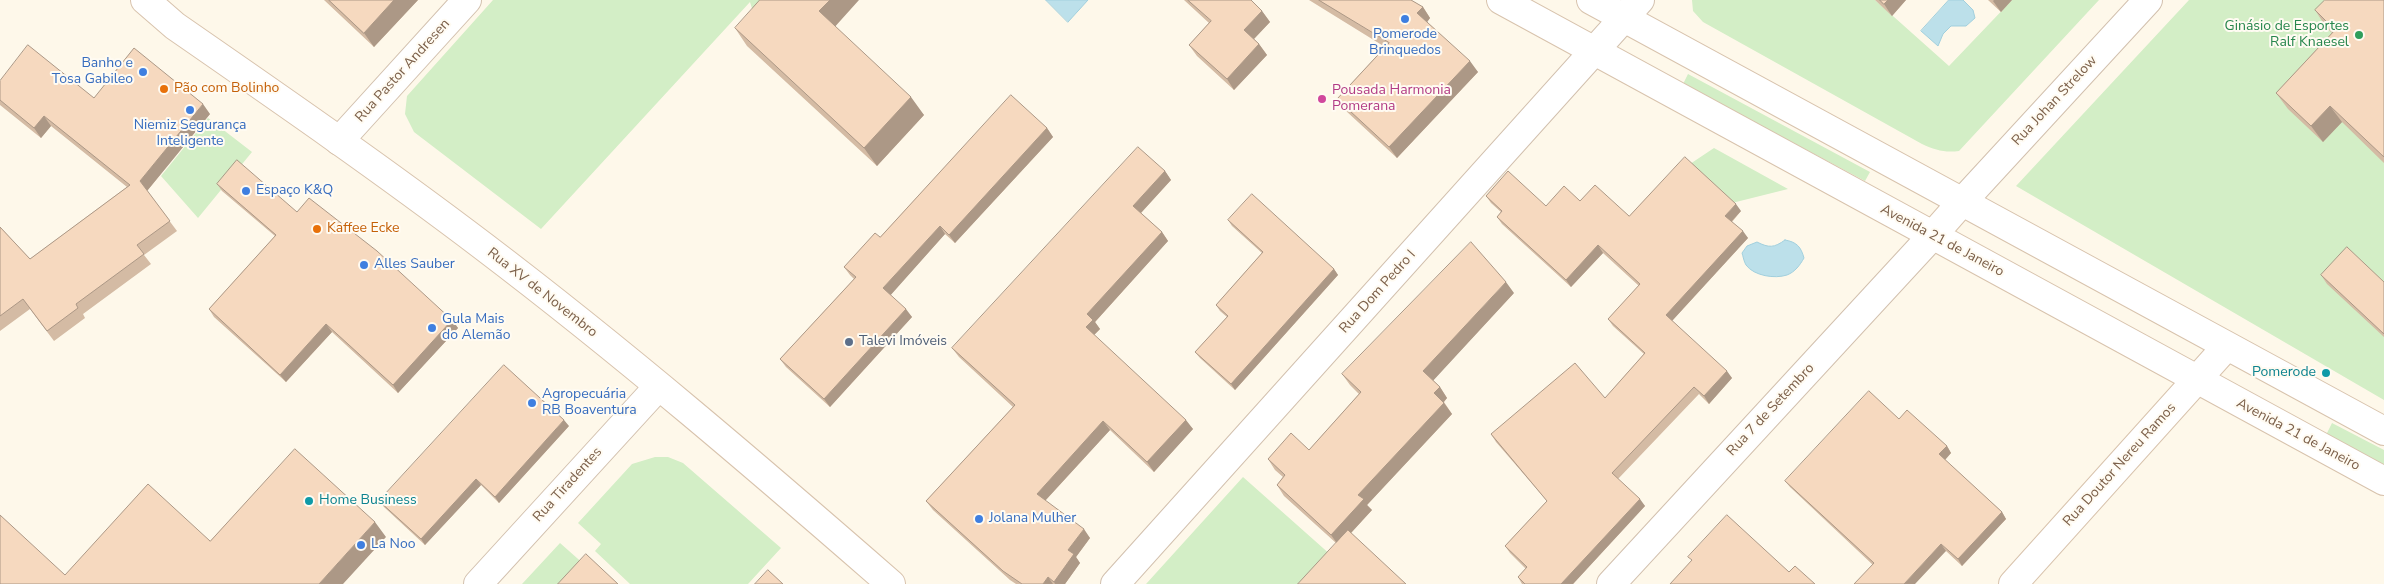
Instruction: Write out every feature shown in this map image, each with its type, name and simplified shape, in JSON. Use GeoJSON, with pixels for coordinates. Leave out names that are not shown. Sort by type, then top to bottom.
{"type":"FeatureCollection","features":[{"type":"Feature","properties":{"kind":"main road","name":"Rua XV de Novembro"},"geometry":{"type":"LineString","coordinates":[[128,0],[175,26]]}},
{"type":"Feature","properties":{"kind":"main road","name":"Rua XV de Novembro"},"geometry":{"type":"LineString","coordinates":[[145,0],[175,26],[339,141],[484,247],[658,386],[891,584]]}},
{"type":"Feature","properties":{"kind":"main road","name":"Rua Pastor Andresen"},"geometry":{"type":"LineString","coordinates":[[339,141],[467,0]]}},
{"type":"Feature","properties":{"kind":"main road","name":"Avenida 21 de Janeiro"},"geometry":{"type":"LineString","coordinates":[[1501,0],[2384,481]]}},
{"type":"Feature","properties":{"kind":"main road"},"geometry":{"type":"LineString","coordinates":[[1591,0],[1632,9],[1962,202],[2384,431]]}},
{"type":"Feature","properties":{"kind":"main road","name":"Rua Johan Strelow"},"geometry":{"type":"LineString","coordinates":[[1932,236],[2148,0]]}},
{"type":"Feature","properties":{"kind":"main road","name":"Rua Dom Pedro I"},"geometry":{"type":"LineString","coordinates":[[1115,584],[1632,9]]}},
{"type":"Feature","properties":{"kind":"main road","name":"Rua 7 de Setembro"},"geometry":{"type":"LineString","coordinates":[[1611,584],[1932,236]]}},
{"type":"Feature","properties":{"kind":"main road","name":"Rua Doutor Nereu Ramos"},"geometry":{"type":"LineString","coordinates":[[2013,584],[2227,346]]}},
{"type":"Feature","properties":{"kind":"main road","name":"Rua Tiradentes"},"geometry":{"type":"LineString","coordinates":[[478,584],[658,386]]}},
{"type":"Feature","properties":{"kind":"green space"},"geometry":{"type":"Polygon","coordinates":[[[493,0],[785,0],[754,15],[750,2],[541,229],[414,132],[405,114],[407,96],[493,0]]]}},
{"type":"Feature","properties":{"kind":"green space"},"geometry":{"type":"Polygon","coordinates":[[[1692,0],[1875,0],[1949,66],[2012,0],[2099,0],[1959,151],[1949,152],[1922,144],[1703,22],[1693,11],[1692,0]]]}},
{"type":"Feature","properties":{"kind":"green space"},"geometry":{"type":"Polygon","coordinates":[[[2189,0],[2384,0],[2384,400],[2016,186],[2189,0]]]}},
{"type":"Feature","properties":{"kind":"green space"},"geometry":{"type":"Polygon","coordinates":[[[1688,74],[1870,172],[1865,181],[1683,84],[1688,74]]]}},
{"type":"Feature","properties":{"kind":"green space"},"geometry":{"type":"Polygon","coordinates":[[[208,118],[252,152],[198,218],[161,176],[208,118]]]}},
{"type":"Feature","properties":{"kind":"green space"},"geometry":{"type":"Polygon","coordinates":[[[1714,148],[1788,189],[1732,203],[1690,164],[1714,148]]]}},
{"type":"Feature","properties":{"kind":"green space"},"geometry":{"type":"Polygon","coordinates":[[[2332,423],[2384,450],[2384,466],[2326,435],[2332,423]]]}},
{"type":"Feature","properties":{"kind":"green space"},"geometry":{"type":"Polygon","coordinates":[[[655,457],[668,457],[683,463],[781,548],[748,584],[630,584],[595,551],[601,544],[578,523],[632,464],[655,457]]]}},
{"type":"Feature","properties":{"kind":"green space"},"geometry":{"type":"Polygon","coordinates":[[[1243,477],[1332,556],[1306,584],[1146,584],[1243,477]]]}},
{"type":"Feature","properties":{"kind":"green space"},"geometry":{"type":"Polygon","coordinates":[[[560,543],[586,566],[569,584],[522,584],[560,543]]]}},
{"type":"Feature","properties":{"kind":"water"},"geometry":{"type":"Polygon","coordinates":[[[1046,0],[1088,0],[1068,22],[1046,0]]]}},
{"type":"Feature","properties":{"kind":"water"},"geometry":{"type":"Polygon","coordinates":[[[1949,0],[1963,0],[1973,10],[1975,18],[1966,26],[1951,26],[1943,34],[1938,46],[1921,31],[1949,0]]]}},
{"type":"Feature","properties":{"kind":"water"},"geometry":{"type":"Polygon","coordinates":[[[1785,240],[1793,242],[1798,246],[1804,258],[1792,272],[1782,276],[1765,276],[1754,272],[1746,265],[1742,253],[1747,246],[1757,242],[1771,246],[1778,245],[1785,240]]]}},
{"type":"Feature","properties":{"kind":"building"},"geometry":{"type":"Polygon","coordinates":[[[329,0],[394,0],[364,33],[329,0]]]}},
{"type":"Feature","properties":{"kind":"building"},"geometry":{"type":"Polygon","coordinates":[[[760,0],[830,0],[819,11],[911,97],[864,148],[735,28],[760,0]]]}},
{"type":"Feature","properties":{"kind":"building"},"geometry":{"type":"Polygon","coordinates":[[[1188,0],[1251,0],[1262,11],[1244,30],[1259,44],[1227,79],[1189,45],[1211,21],[1188,0]]]}},
{"type":"Feature","properties":{"kind":"building"},"geometry":{"type":"Polygon","coordinates":[[[1319,0],[1411,0],[1423,7],[1417,13],[1470,61],[1389,147],[1337,99],[1389,43],[1319,0]]]}},
{"type":"Feature","properties":{"kind":"building"},"geometry":{"type":"Polygon","coordinates":[[[1880,0],[1888,0],[1884,4],[1880,0]]]}},
{"type":"Feature","properties":{"kind":"building"},"geometry":{"type":"Polygon","coordinates":[[[2325,0],[2384,0],[2384,157],[2330,106],[2311,126],[2276,93],[2335,30],[2315,10],[2325,0]]]}},
{"type":"Feature","properties":{"kind":"building"},"geometry":{"type":"Polygon","coordinates":[[[28,45],[94,98],[134,48],[203,104],[140,181],[170,221],[137,245],[144,254],[76,304],[78,308],[47,331],[23,299],[0,316],[0,227],[30,259],[130,185],[44,116],[34,128],[0,100],[0,81],[28,45]]]}},
{"type":"Feature","properties":{"kind":"building"},"geometry":{"type":"Polygon","coordinates":[[[1011,95],[1047,128],[949,235],[940,226],[883,288],[906,309],[824,399],[780,359],[856,277],[844,267],[875,233],[880,237],[1011,95]]]}},
{"type":"Feature","properties":{"kind":"building"},"geometry":{"type":"Polygon","coordinates":[[[1138,147],[1165,171],[1133,206],[1162,232],[1087,314],[1093,320],[1086,327],[1186,420],[1147,462],[1103,421],[1037,494],[1084,529],[1068,550],[1074,554],[1054,582],[1048,577],[1043,584],[1022,584],[1003,571],[926,501],[1015,405],[952,348],[1138,147]]]}},
{"type":"Feature","properties":{"kind":"building"},"geometry":{"type":"Polygon","coordinates":[[[1685,157],[1736,204],[1725,216],[1743,231],[1666,315],[1727,371],[1704,396],[1694,387],[1612,473],[1640,499],[1561,584],[1525,584],[1518,577],[1527,567],[1505,546],[1547,501],[1491,434],[1575,363],[1605,398],[1645,353],[1608,319],[1640,284],[1598,245],[1566,280],[1497,217],[1502,211],[1486,196],[1508,171],[1546,206],[1564,186],[1580,201],[1595,185],[1629,216],[1685,157]]]}},
{"type":"Feature","properties":{"kind":"building"},"geometry":{"type":"Polygon","coordinates":[[[237,160],[297,212],[309,198],[377,251],[452,320],[393,385],[326,324],[280,375],[209,309],[276,235],[217,184],[237,160]]]}},
{"type":"Feature","properties":{"kind":"building"},"geometry":{"type":"Polygon","coordinates":[[[1252,194],[1334,269],[1231,384],[1195,352],[1228,316],[1216,305],[1263,252],[1228,220],[1252,194]]]}},
{"type":"Feature","properties":{"kind":"building"},"geometry":{"type":"Polygon","coordinates":[[[1471,242],[1506,282],[1423,371],[1440,387],[1434,393],[1444,403],[1358,495],[1364,499],[1331,535],[1277,485],[1285,475],[1268,459],[1291,433],[1309,450],[1361,392],[1342,374],[1471,242]]]}},
{"type":"Feature","properties":{"kind":"building"},"geometry":{"type":"Polygon","coordinates":[[[2347,247],[2384,282],[2384,334],[2321,275],[2347,247]]]}},
{"type":"Feature","properties":{"kind":"building"},"geometry":{"type":"Polygon","coordinates":[[[504,365],[564,420],[495,497],[476,479],[421,539],[379,501],[504,365]]]}},
{"type":"Feature","properties":{"kind":"building"},"geometry":{"type":"Polygon","coordinates":[[[1869,391],[1899,419],[1907,410],[1947,446],[1939,454],[2002,512],[1958,559],[1941,544],[1904,584],[1854,584],[1874,563],[1785,481],[1869,391]]]}},
{"type":"Feature","properties":{"kind":"building"},"geometry":{"type":"Polygon","coordinates":[[[295,449],[375,522],[319,584],[0,584],[0,515],[65,575],[148,484],[210,541],[295,449]]]}},
{"type":"Feature","properties":{"kind":"building"},"geometry":{"type":"Polygon","coordinates":[[[1727,515],[1789,572],[1795,566],[1815,584],[1670,584],[1692,560],[1688,557],[1727,515]]]}},
{"type":"Feature","properties":{"kind":"building"},"geometry":{"type":"Polygon","coordinates":[[[1348,530],[1406,584],[1298,584],[1348,530]]]}},
{"type":"Feature","properties":{"kind":"building"},"geometry":{"type":"Polygon","coordinates":[[[586,554],[618,584],[558,584],[586,554]]]}},
{"type":"Feature","properties":{"kind":"building"},"geometry":{"type":"Polygon","coordinates":[[[768,570],[783,584],[755,584],[768,570]]]}},
{"type":"Feature","properties":{"kind":"place","name":"Pomerode Brinquedos"},"geometry":{"type":"Point","coordinates":[1405,19]}},
{"type":"Feature","properties":{"kind":"place","name":"Ginásio de Esportes Ralf Knaesel"},"geometry":{"type":"Point","coordinates":[2359,35]}},
{"type":"Feature","properties":{"kind":"place","name":"Banho e Tosa Gabileo"},"geometry":{"type":"Point","coordinates":[143,72]}},
{"type":"Feature","properties":{"kind":"place","name":"Pão com Bolinho"},"geometry":{"type":"Point","coordinates":[164,89]}},
{"type":"Feature","properties":{"kind":"place","name":"Pousada Harmonia Pomerana"},"geometry":{"type":"Point","coordinates":[1322,99]}},
{"type":"Feature","properties":{"kind":"place","name":"Niemiz Segurança Inteligente"},"geometry":{"type":"Point","coordinates":[190,110]}},
{"type":"Feature","properties":{"kind":"place","name":"Espaço K&Q"},"geometry":{"type":"Point","coordinates":[246,191]}},
{"type":"Feature","properties":{"kind":"place","name":"Kaffee Ecke"},"geometry":{"type":"Point","coordinates":[317,229]}},
{"type":"Feature","properties":{"kind":"place","name":"Alles Sauber"},"geometry":{"type":"Point","coordinates":[364,265]}},
{"type":"Feature","properties":{"kind":"place","name":"Gula Mais do Alemão"},"geometry":{"type":"Point","coordinates":[432,328]}},
{"type":"Feature","properties":{"kind":"place","name":"Talevi Imóveis"},"geometry":{"type":"Point","coordinates":[849,342]}},
{"type":"Feature","properties":{"kind":"place","name":"Pomerode"},"geometry":{"type":"Point","coordinates":[2326,373]}},
{"type":"Feature","properties":{"kind":"place","name":"Agropecuária RB Boaventura"},"geometry":{"type":"Point","coordinates":[532,403]}},
{"type":"Feature","properties":{"kind":"place","name":"Home Business"},"geometry":{"type":"Point","coordinates":[309,501]}},
{"type":"Feature","properties":{"kind":"place","name":"Jolana Mulher"},"geometry":{"type":"Point","coordinates":[979,519]}},
{"type":"Feature","properties":{"kind":"place","name":"La Noo"},"geometry":{"type":"Point","coordinates":[361,545]}}]}
